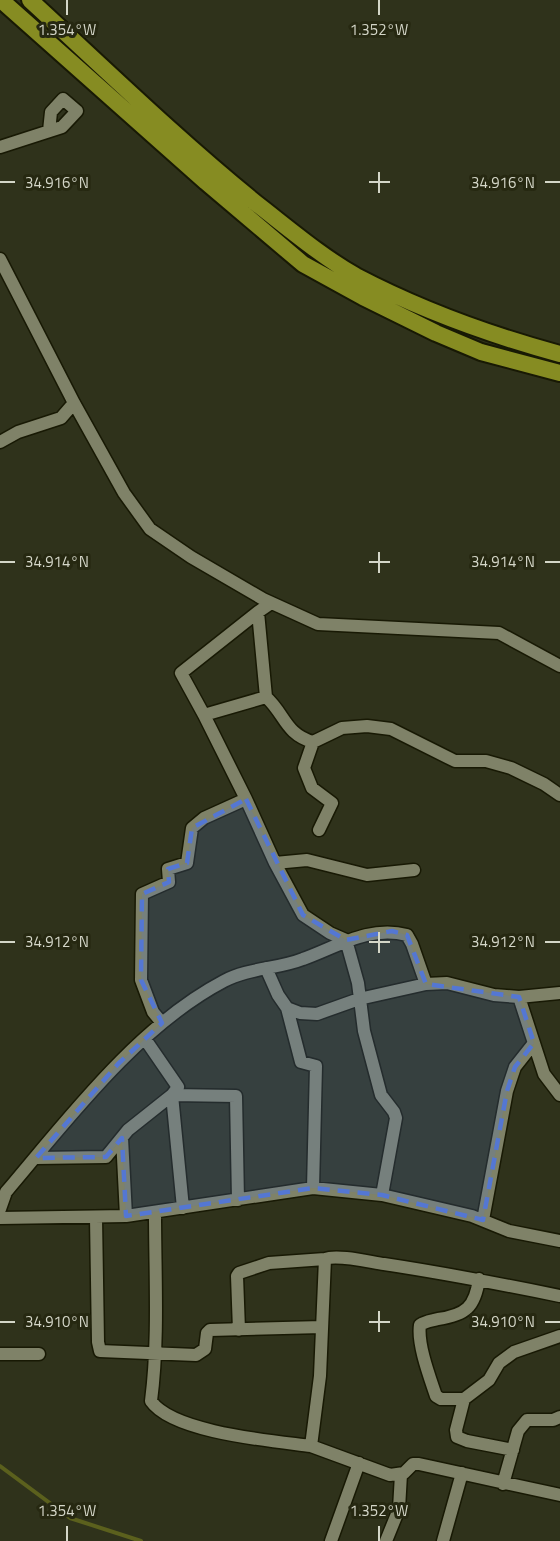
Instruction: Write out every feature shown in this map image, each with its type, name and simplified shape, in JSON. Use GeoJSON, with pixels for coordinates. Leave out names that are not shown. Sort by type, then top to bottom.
{"type":"FeatureCollection","features":[{"type":"Feature","properties":{"kind":"highway"},"geometry":{"type":"LineString","coordinates":[[1,0],[206,182],[303,264],[363,297],[463,344],[560,373]]}},
{"type":"Feature","properties":{"kind":"highway"},"geometry":{"type":"LineString","coordinates":[[30,0],[218,172],[294,233],[355,275],[428,309],[501,336],[560,354]]}},
{"type":"Feature","properties":{"kind":"street"},"geometry":{"type":"LineString","coordinates":[[0,147],[49,131]]}},
{"type":"Feature","properties":{"kind":"street"},"geometry":{"type":"LineString","coordinates":[[0,259],[74,403],[124,493],[150,529],[191,557],[271,603],[318,624],[500,633],[560,666]]}},
{"type":"Feature","properties":{"kind":"street"},"geometry":{"type":"LineString","coordinates":[[0,442],[18,432],[61,418],[74,403]]}},
{"type":"Feature","properties":{"kind":"street"},"geometry":{"type":"LineString","coordinates":[[271,603],[181,673],[303,915],[346,940],[358,982],[364,1031],[381,1095],[396,1118],[382,1195]]}},
{"type":"Feature","properties":{"kind":"street"},"geometry":{"type":"LineString","coordinates":[[258,612],[266,697],[275,705],[283,721],[301,739],[313,742],[342,728],[367,726],[392,729],[455,761],[486,761],[511,768],[544,784],[560,795]]}},
{"type":"Feature","properties":{"kind":"street"},"geometry":{"type":"LineString","coordinates":[[204,715],[266,697]]}},
{"type":"Feature","properties":{"kind":"street"},"geometry":{"type":"LineString","coordinates":[[313,742],[304,768],[312,788],[332,803],[319,830]]}},
{"type":"Feature","properties":{"kind":"street"},"geometry":{"type":"LineString","coordinates":[[162,1023],[153,1012],[141,980],[142,894],[169,882],[168,869],[188,863],[192,828],[204,818],[246,799]]}},
{"type":"Feature","properties":{"kind":"street"},"geometry":{"type":"LineString","coordinates":[[275,863],[307,860],[367,875],[414,870]]}},
{"type":"Feature","properties":{"kind":"street"},"geometry":{"type":"LineString","coordinates":[[0,1209],[6,1192],[118,1064],[174,1012],[226,980],[302,960],[346,940],[392,931],[407,935],[426,984]]}},
{"type":"Feature","properties":{"kind":"street"},"geometry":{"type":"LineString","coordinates":[[266,969],[286,1008],[301,1062],[316,1066],[313,1188]]}},
{"type":"Feature","properties":{"kind":"street"},"geometry":{"type":"LineString","coordinates":[[286,1008],[300,1013],[317,1014],[359,999],[426,984],[447,983],[494,994],[519,997],[560,993]]}},
{"type":"Feature","properties":{"kind":"street"},"geometry":{"type":"LineString","coordinates":[[519,997],[544,1074],[560,1095]]}},
{"type":"Feature","properties":{"kind":"street"},"geometry":{"type":"LineString","coordinates":[[36,1158],[106,1158],[128,1130],[172,1095],[178,1087],[145,1039]]}},
{"type":"Feature","properties":{"kind":"street"},"geometry":{"type":"LineString","coordinates":[[483,1220],[507,1091],[515,1067],[534,1042]]}},
{"type":"Feature","properties":{"kind":"street"},"geometry":{"type":"LineString","coordinates":[[172,1095],[236,1096],[238,1200]]}},
{"type":"Feature","properties":{"kind":"street"},"geometry":{"type":"LineString","coordinates":[[172,1095],[183,1208]]}},
{"type":"Feature","properties":{"kind":"street"},"geometry":{"type":"LineString","coordinates":[[122,1138],[126,1216]]}},
{"type":"Feature","properties":{"kind":"street"},"geometry":{"type":"LineString","coordinates":[[0,1218],[126,1216],[313,1188],[382,1195],[483,1220],[509,1231],[560,1241]]}},
{"type":"Feature","properties":{"kind":"street"},"geometry":{"type":"LineString","coordinates":[[155,1213],[155,1353],[151,1401],[162,1412],[221,1434],[311,1446],[390,1474],[401,1474],[413,1464],[560,1495]]}},
{"type":"Feature","properties":{"kind":"street"},"geometry":{"type":"LineString","coordinates":[[96,1218],[100,1351],[196,1355],[202,1353],[208,1331],[322,1327]]}},
{"type":"Feature","properties":{"kind":"street"},"geometry":{"type":"LineString","coordinates":[[239,1330],[237,1276],[239,1273],[269,1263],[325,1260],[330,1257],[479,1279],[560,1296]]}},
{"type":"Feature","properties":{"kind":"street"},"geometry":{"type":"LineString","coordinates":[[311,1446],[320,1376],[323,1262],[325,1260]]}},
{"type":"Feature","properties":{"kind":"street"},"geometry":{"type":"LineString","coordinates":[[479,1279],[477,1294],[471,1305],[454,1317],[420,1325],[420,1341],[436,1396],[441,1399],[464,1399],[489,1380],[499,1363],[514,1352],[560,1336]]}},
{"type":"Feature","properties":{"kind":"street"},"geometry":{"type":"LineString","coordinates":[[0,1354],[39,1354]]}},
{"type":"Feature","properties":{"kind":"street"},"geometry":{"type":"LineString","coordinates":[[464,1399],[456,1430],[457,1437],[467,1442],[513,1450]]}},
{"type":"Feature","properties":{"kind":"street"},"geometry":{"type":"LineString","coordinates":[[503,1484],[518,1431],[526,1420],[553,1420],[560,1417]]}},
{"type":"Feature","properties":{"kind":"street"},"geometry":{"type":"LineString","coordinates":[[331,1541],[359,1463]]}},
{"type":"Feature","properties":{"kind":"street"},"geometry":{"type":"LineString","coordinates":[[443,1541],[462,1473]]}},
{"type":"Feature","properties":{"kind":"street"},"geometry":{"type":"LineString","coordinates":[[386,1541],[399,1509],[401,1474]]}},
{"type":"Feature","properties":{"kind":"highlighted area"},"geometry":{"type":"Polygon","coordinates":[[[246,799],[303,915],[346,940],[392,931],[407,935],[426,984],[519,997],[527,1017],[534,1043],[515,1067],[507,1091],[483,1220],[382,1195],[313,1188],[126,1216],[122,1138],[106,1157],[36,1158],[118,1064],[162,1023],[141,980],[142,894],[169,882],[168,869],[187,863],[192,828],[246,799]]]}},
{"type":"Feature","properties":{"kind":"waterway"},"geometry":{"type":"LineString","coordinates":[[0,1466],[70,1518],[141,1541]]}}]}
